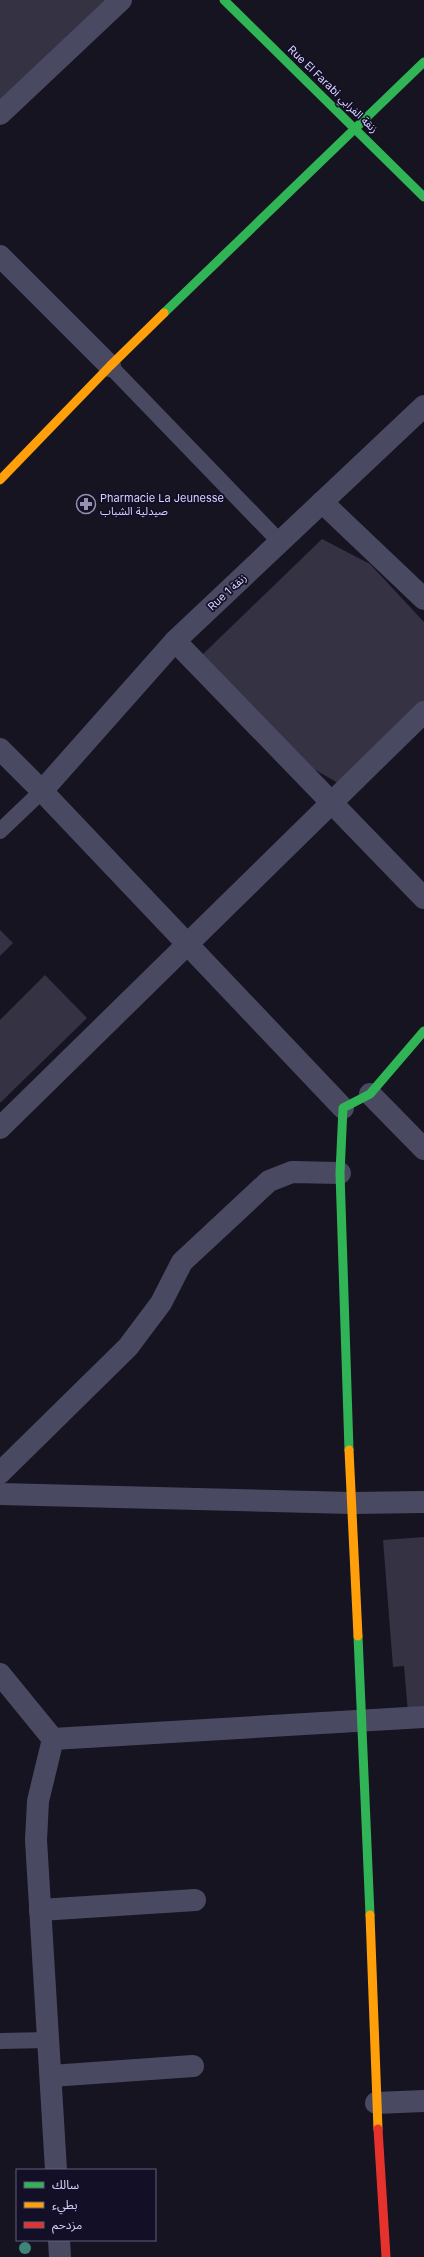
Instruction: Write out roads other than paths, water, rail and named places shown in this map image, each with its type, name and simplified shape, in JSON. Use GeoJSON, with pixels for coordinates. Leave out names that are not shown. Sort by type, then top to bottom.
{"type":"FeatureCollection","features":[{"type":"Feature","properties":{"kind":"street"},"geometry":{"type":"LineString","coordinates":[[0,114],[121,0]]}},
{"type":"Feature","properties":{"kind":"street","name":"Rue El Farabi زنقة الفرابي"},"geometry":{"type":"LineString","coordinates":[[224,0],[355,127],[424,197]]}},
{"type":"Feature","properties":{"kind":"street"},"geometry":{"type":"LineString","coordinates":[[0,480],[110,366],[355,127],[424,62]]}},
{"type":"Feature","properties":{"kind":"street"},"geometry":{"type":"LineString","coordinates":[[0,256],[110,366]]}},
{"type":"Feature","properties":{"kind":"street","name":"Rue 1 زنقة"},"geometry":{"type":"LineString","coordinates":[[42,791],[175,641],[424,406]]}},
{"type":"Feature","properties":{"kind":"street"},"geometry":{"type":"LineString","coordinates":[[322,502],[424,599]]}},
{"type":"Feature","properties":{"kind":"street"},"geometry":{"type":"LineString","coordinates":[[175,641],[333,802],[424,898]]}},
{"type":"Feature","properties":{"kind":"street"},"geometry":{"type":"LineString","coordinates":[[0,1128],[189,945],[424,712]]}},
{"type":"Feature","properties":{"kind":"street"},"geometry":{"type":"LineString","coordinates":[[0,749],[42,791],[343,1108],[340,1173],[351,1503],[363,1719],[376,2103],[386,2257]]}},
{"type":"Feature","properties":{"kind":"street"},"geometry":{"type":"LineString","coordinates":[[343,1108],[370,1094],[424,1032]]}},
{"type":"Feature","properties":{"kind":"street"},"geometry":{"type":"LineString","coordinates":[[370,1094],[424,1149]]}},
{"type":"Feature","properties":{"kind":"street"},"geometry":{"type":"LineString","coordinates":[[0,1473],[128,1347],[161,1303],[182,1262],[269,1181],[292,1172],[340,1173]]}},
{"type":"Feature","properties":{"kind":"street"},"geometry":{"type":"LineString","coordinates":[[0,1494],[351,1503],[424,1502]]}},
{"type":"Feature","properties":{"kind":"street"},"geometry":{"type":"LineString","coordinates":[[0,1674],[53,1739]]}},
{"type":"Feature","properties":{"kind":"street"},"geometry":{"type":"LineString","coordinates":[[53,1739],[363,1719],[424,1717]]}},
{"type":"Feature","properties":{"kind":"street"},"geometry":{"type":"LineString","coordinates":[[53,1739],[38,1801],[36,1840],[56,2169]]}},
{"type":"Feature","properties":{"kind":"street"},"geometry":{"type":"LineString","coordinates":[[40,1910],[195,1900]]}},
{"type":"Feature","properties":{"kind":"street"},"geometry":{"type":"LineString","coordinates":[[51,2076],[193,2066]]}},
{"type":"Feature","properties":{"kind":"street"},"geometry":{"type":"LineString","coordinates":[[376,2103],[424,2101]]}},
{"type":"Feature","properties":{"kind":"street"},"geometry":{"type":"LineString","coordinates":[[59,2241],[60,2257]]}},
{"type":"Feature","properties":{"kind":"lane"},"geometry":{"type":"LineString","coordinates":[[110,366],[280,542]]}},
{"type":"Feature","properties":{"kind":"lane"},"geometry":{"type":"LineString","coordinates":[[0,831],[42,791]]}},
{"type":"Feature","properties":{"kind":"lane"},"geometry":{"type":"LineString","coordinates":[[0,2041],[49,2040]]}},
{"type":"Feature","properties":{"kind":"place","name":"Pharmacie La Jeunesse صيدلية الشباب"},"geometry":{"type":"Point","coordinates":[86,504]}}]}
